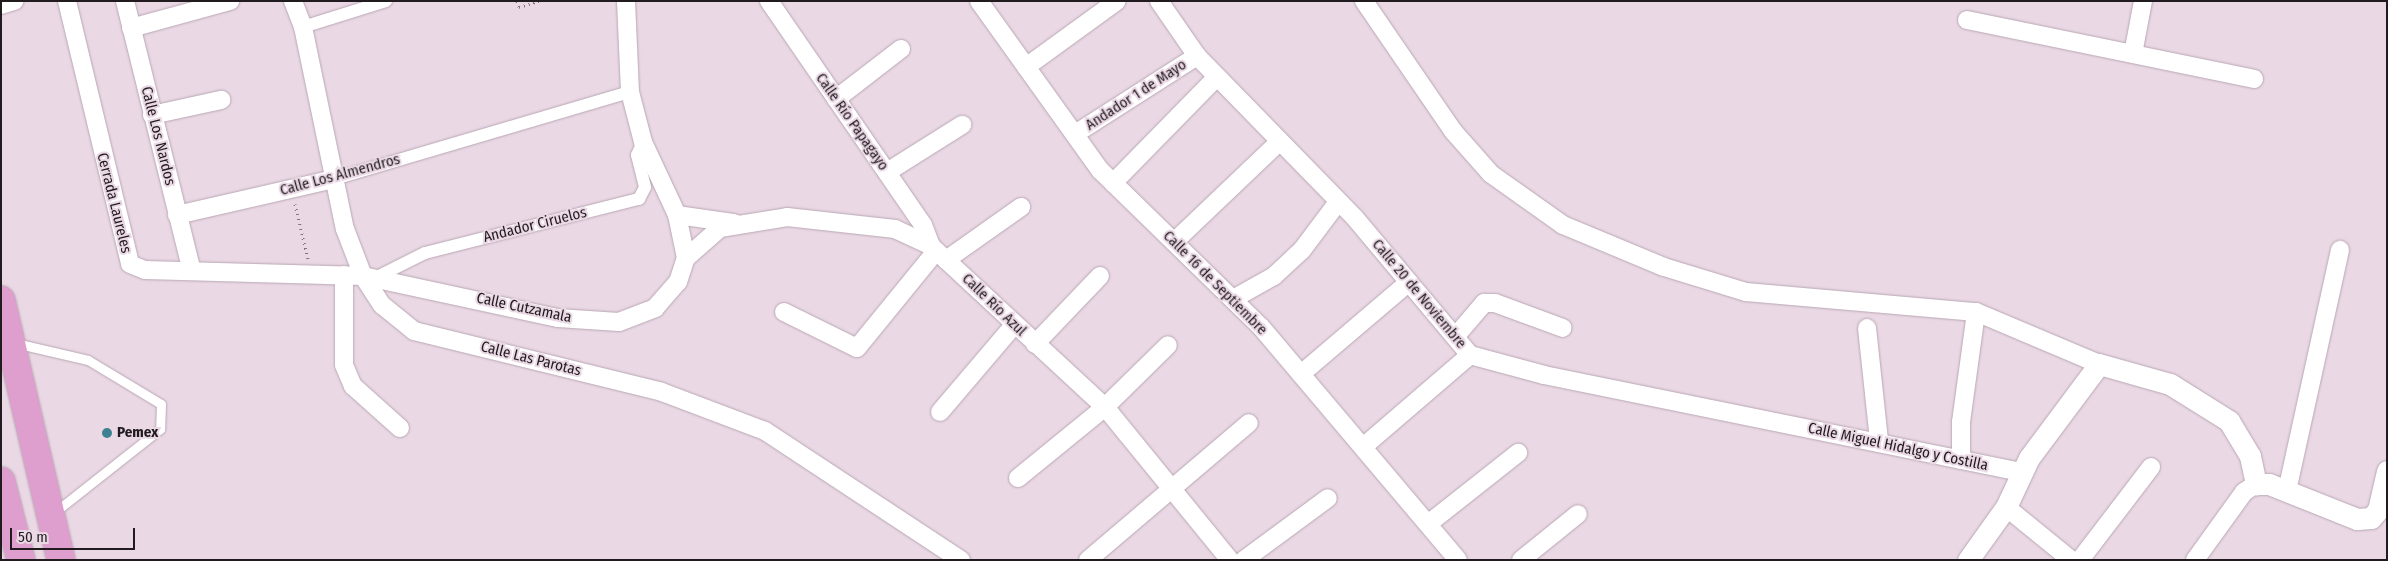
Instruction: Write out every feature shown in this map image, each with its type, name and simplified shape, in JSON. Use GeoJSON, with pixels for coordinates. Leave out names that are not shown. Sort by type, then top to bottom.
{"type":"FeatureCollection","features":[{"type":"Feature","properties":{"kind":"highway"},"geometry":{"type":"LineString","coordinates":[[1,300],[60,560]]}},
{"type":"Feature","properties":{"kind":"highway"},"geometry":{"type":"LineString","coordinates":[[1,481],[21,560]]}},
{"type":"Feature","properties":{"kind":"street"},"geometry":{"type":"LineString","coordinates":[[1,5],[14,1]]}},
{"type":"Feature","properties":{"kind":"street","name":"Cerrada Laureles"},"geometry":{"type":"LineString","coordinates":[[67,1],[130,264],[145,270],[369,277]]}},
{"type":"Feature","properties":{"kind":"street","name":"Calle Los Nardos"},"geometry":{"type":"LineString","coordinates":[[125,1],[192,271]]}},
{"type":"Feature","properties":{"kind":"street"},"geometry":{"type":"LineString","coordinates":[[131,28],[230,1]]}},
{"type":"Feature","properties":{"kind":"street","name":"Calle Las Parotas"},"geometry":{"type":"LineString","coordinates":[[293,1],[303,27],[345,229],[382,305],[414,331],[662,392],[765,431],[961,560]]}},
{"type":"Feature","properties":{"kind":"street"},"geometry":{"type":"LineString","coordinates":[[303,27],[386,1]]}},
{"type":"Feature","properties":{"kind":"street"},"geometry":{"type":"LineString","coordinates":[[626,1],[630,92],[643,142],[677,215],[686,258]]}},
{"type":"Feature","properties":{"kind":"street","name":"Calle 16 de Septiembre"},"geometry":{"type":"LineString","coordinates":[[979,1],[1074,134],[1113,183],[1233,299],[1301,374],[1458,560]]}},
{"type":"Feature","properties":{"kind":"street"},"geometry":{"type":"LineString","coordinates":[[1026,67],[1117,1]]}},
{"type":"Feature","properties":{"kind":"street","name":"Calle 20 de Noviembre"},"geometry":{"type":"LineString","coordinates":[[1159,1],[1197,56],[1216,78],[1338,202],[1470,355],[1544,375],[1777,422]]}},
{"type":"Feature","properties":{"kind":"street"},"geometry":{"type":"LineString","coordinates":[[1364,1],[1453,131],[1491,174],[1563,225],[1664,267],[1746,292],[1976,312],[2099,364],[2170,384],[2223,416],[2250,456],[2256,484]]}},
{"type":"Feature","properties":{"kind":"street"},"geometry":{"type":"LineString","coordinates":[[2133,54],[2143,1]]}},
{"type":"Feature","properties":{"kind":"street","name":"Calle Río Papagayo"},"geometry":{"type":"LineString","coordinates":[[777,4],[836,99],[888,172],[923,225],[938,252]]}},
{"type":"Feature","properties":{"kind":"street"},"geometry":{"type":"LineString","coordinates":[[1967,20],[2254,79]]}},
{"type":"Feature","properties":{"kind":"street"},"geometry":{"type":"LineString","coordinates":[[836,99],[901,50]]}},
{"type":"Feature","properties":{"kind":"street","name":"Andador 1 de Mayo"},"geometry":{"type":"LineString","coordinates":[[1074,134],[1197,56]]}},
{"type":"Feature","properties":{"kind":"street"},"geometry":{"type":"LineString","coordinates":[[1113,183],[1216,78]]}},
{"type":"Feature","properties":{"kind":"street","name":"Calle Los Almendros"},"geometry":{"type":"LineString","coordinates":[[178,215],[334,179],[630,92]]}},
{"type":"Feature","properties":{"kind":"street"},"geometry":{"type":"LineString","coordinates":[[152,115],[221,100]]}},
{"type":"Feature","properties":{"kind":"street"},"geometry":{"type":"LineString","coordinates":[[888,172],[962,125]]}},
{"type":"Feature","properties":{"kind":"street","name":"Andador Ciruelos"},"geometry":{"type":"LineString","coordinates":[[369,277],[425,253],[639,199],[645,194],[637,155],[643,142]]}},
{"type":"Feature","properties":{"kind":"street"},"geometry":{"type":"LineString","coordinates":[[1174,242],[1278,143]]}},
{"type":"Feature","properties":{"kind":"street"},"geometry":{"type":"LineString","coordinates":[[1233,299],[1274,276],[1302,250],[1338,202]]}},
{"type":"Feature","properties":{"kind":"street"},"geometry":{"type":"LineString","coordinates":[[784,312],[857,348],[938,252],[1021,207]]}},
{"type":"Feature","properties":{"kind":"street"},"geometry":{"type":"LineString","coordinates":[[677,215],[736,224]]}},
{"type":"Feature","properties":{"kind":"street","name":"Calle Río Azul"},"geometry":{"type":"LineString","coordinates":[[686,258],[720,228],[786,217],[845,220],[895,229],[938,252],[1014,325],[1105,407],[1174,487],[1230,560]]}},
{"type":"Feature","properties":{"kind":"street"},"geometry":{"type":"LineString","coordinates":[[2287,491],[2340,250]]}},
{"type":"Feature","properties":{"kind":"street","name":"Calle Cutzamala"},"geometry":{"type":"LineString","coordinates":[[369,277],[558,318],[619,322],[655,308],[678,282],[686,258]]}},
{"type":"Feature","properties":{"kind":"street"},"geometry":{"type":"LineString","coordinates":[[344,275],[344,365],[353,386],[400,428]]}},
{"type":"Feature","properties":{"kind":"street"},"geometry":{"type":"LineString","coordinates":[[1035,344],[1100,276]]}},
{"type":"Feature","properties":{"kind":"street"},"geometry":{"type":"LineString","coordinates":[[1301,374],[1409,282]]}},
{"type":"Feature","properties":{"kind":"street"},"geometry":{"type":"LineString","coordinates":[[1455,337],[1484,303],[1563,328]]}},
{"type":"Feature","properties":{"kind":"street"},"geometry":{"type":"LineString","coordinates":[[1962,460],[1961,422],[1976,312]]}},
{"type":"Feature","properties":{"kind":"street"},"geometry":{"type":"LineString","coordinates":[[940,412],[1014,325]]}},
{"type":"Feature","properties":{"kind":"street"},"geometry":{"type":"LineString","coordinates":[[1867,328],[1879,441]]}},
{"type":"Feature","properties":{"kind":"street"},"geometry":{"type":"LineString","coordinates":[[1018,478],[1105,407],[1168,345]]}},
{"type":"Feature","properties":{"kind":"street"},"geometry":{"type":"LineString","coordinates":[[1363,447],[1470,355]]}},
{"type":"Feature","properties":{"kind":"street"},"geometry":{"type":"LineString","coordinates":[[1968,560],[2006,507],[2020,472],[2099,364]]}},
{"type":"Feature","properties":{"kind":"street","name":"Calle Miguel Hidalgo y Costilla"},"geometry":{"type":"LineString","coordinates":[[1777,422],[1879,441],[2020,472]]}},
{"type":"Feature","properties":{"kind":"street"},"geometry":{"type":"LineString","coordinates":[[1088,560],[1249,423]]}},
{"type":"Feature","properties":{"kind":"street"},"geometry":{"type":"LineString","coordinates":[[1428,524],[1518,453]]}},
{"type":"Feature","properties":{"kind":"street"},"geometry":{"type":"LineString","coordinates":[[2080,560],[2151,467]]}},
{"type":"Feature","properties":{"kind":"street"},"geometry":{"type":"LineString","coordinates":[[2195,560],[2244,492],[2256,484],[2287,491],[2357,519],[2372,518],[2378,510],[2387,471]]}},
{"type":"Feature","properties":{"kind":"street"},"geometry":{"type":"LineString","coordinates":[[1244,560],[1328,498]]}},
{"type":"Feature","properties":{"kind":"street"},"geometry":{"type":"LineString","coordinates":[[2006,507],[2071,560]]}},
{"type":"Feature","properties":{"kind":"street"},"geometry":{"type":"LineString","coordinates":[[1521,560],[1578,514]]}},
{"type":"Feature","properties":{"kind":"lane"},"geometry":{"type":"LineString","coordinates":[[11,342],[88,360],[161,404],[160,429],[50,516]]}},
{"type":"Feature","properties":{"kind":"path"},"geometry":{"type":"LineString","coordinates":[[517,1],[519,7],[539,1]]}},
{"type":"Feature","properties":{"kind":"path"},"geometry":{"type":"LineString","coordinates":[[292,189],[312,274]]}},
{"type":"Feature","properties":{"kind":"place","name":"Pemex"},"geometry":{"type":"Point","coordinates":[107,433]}}]}
